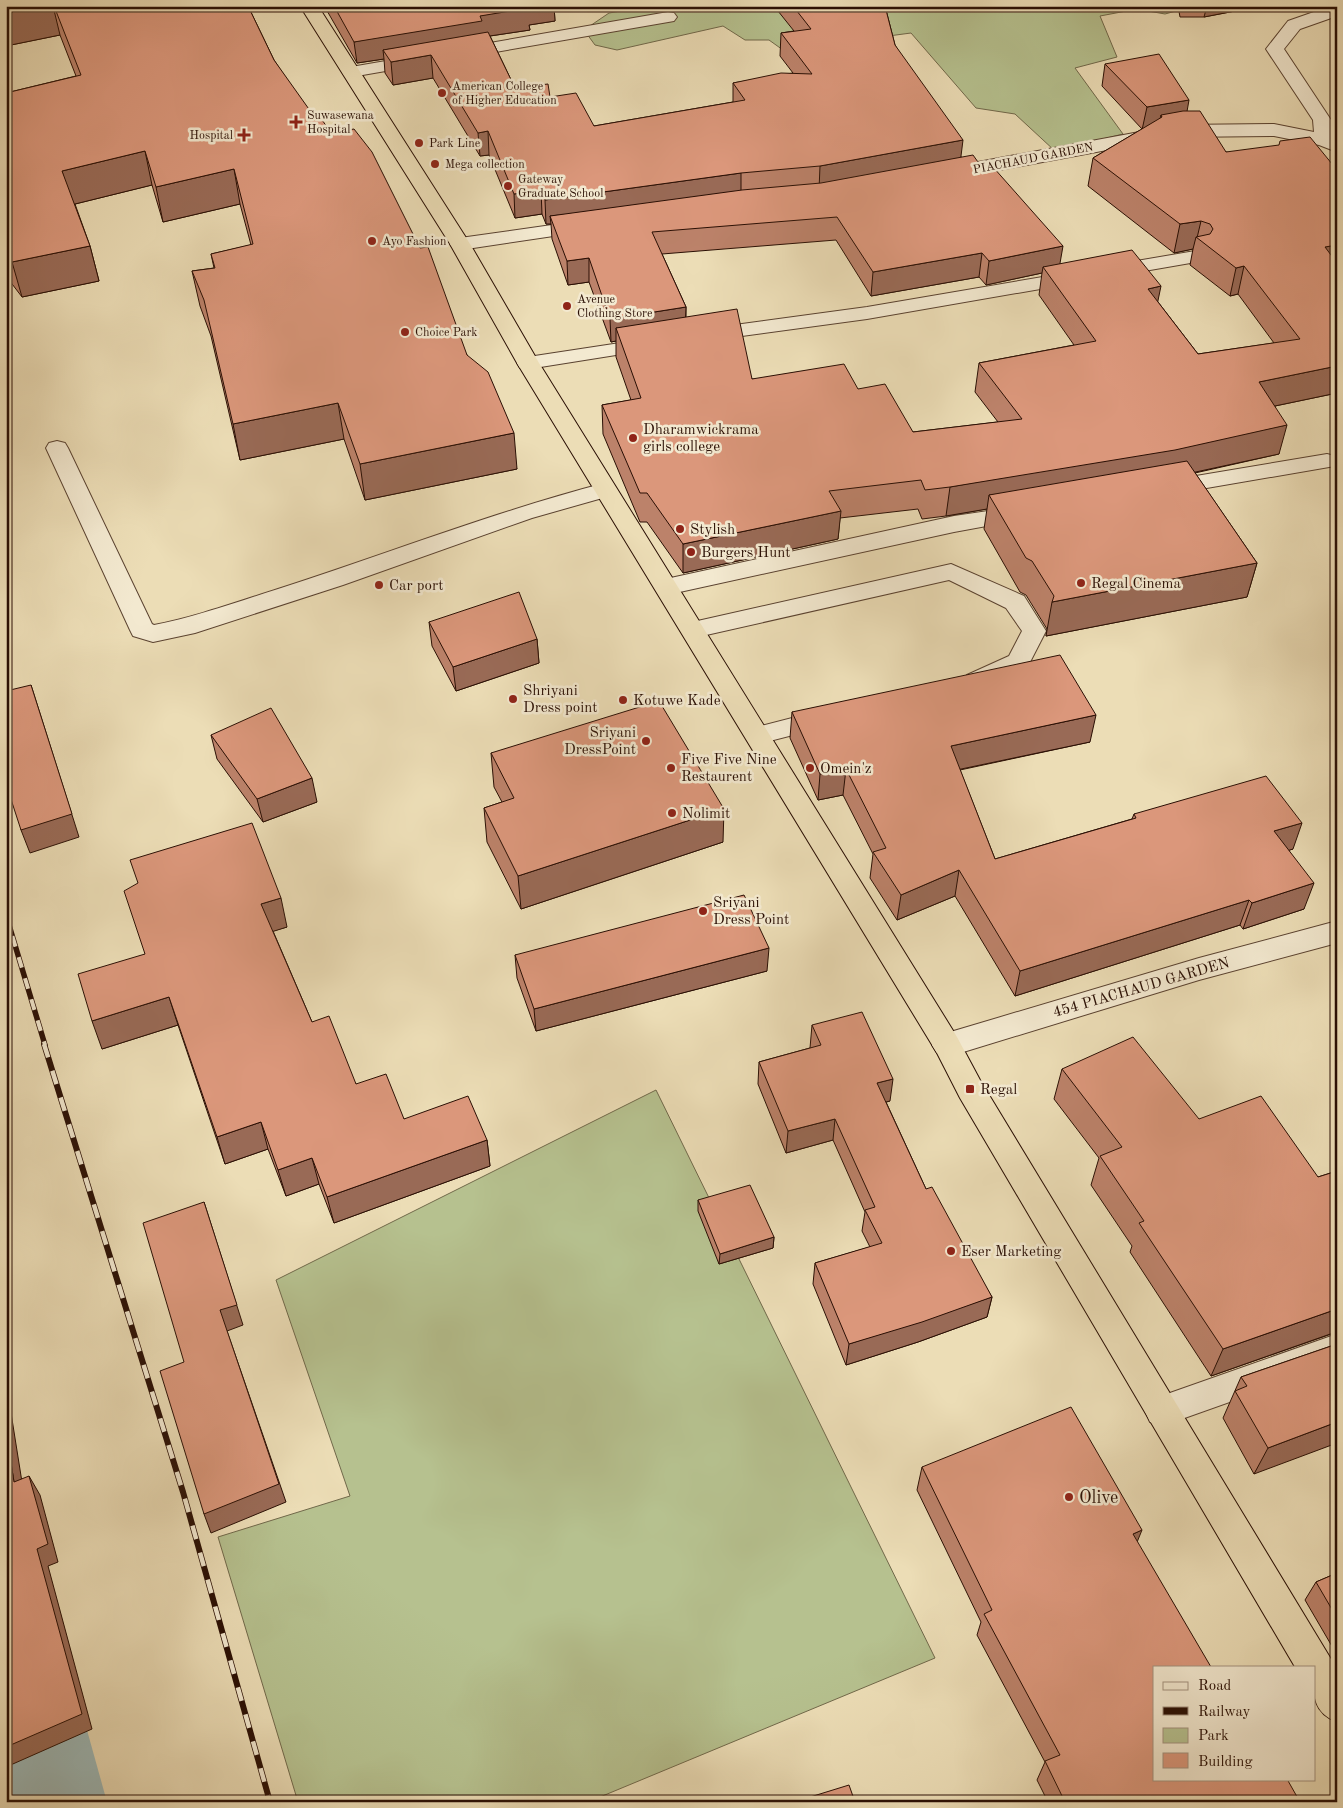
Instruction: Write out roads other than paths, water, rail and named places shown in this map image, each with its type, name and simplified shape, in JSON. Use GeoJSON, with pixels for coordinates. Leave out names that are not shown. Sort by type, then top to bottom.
{"type":"FeatureCollection","features":[{"type":"Feature","properties":{"kind":"highway"},"geometry":{"type":"LineString","coordinates":[[309,6],[460,244],[528,363],[605,490],[758,735],[946,1045],[1162,1411],[1327,1670],[1337,1704]]}},
{"type":"Feature","properties":{"kind":"street"},"geometry":{"type":"LineString","coordinates":[[1331,143],[1322,120],[1275,49],[1294,25],[1337,10]]}},
{"type":"Feature","properties":{"kind":"street"},"geometry":{"type":"LineString","coordinates":[[351,72],[668,17]]}},
{"type":"Feature","properties":{"kind":"street","name":"PIACHAUD GARDEN"},"geometry":{"type":"LineString","coordinates":[[926,178],[1177,131],[1274,130],[1331,143]]}},
{"type":"Feature","properties":{"kind":"street"},"geometry":{"type":"LineString","coordinates":[[460,244],[605,224]]}},
{"type":"Feature","properties":{"kind":"street"},"geometry":{"type":"LineString","coordinates":[[528,363],[680,339],[867,313],[1194,257]]}},
{"type":"Feature","properties":{"kind":"street"},"geometry":{"type":"LineString","coordinates":[[57,448],[142,630],[152,634],[186,627],[335,579],[524,512],[605,490]]}},
{"type":"Feature","properties":{"kind":"street"},"geometry":{"type":"LineString","coordinates":[[1141,493],[1327,461]]}},
{"type":"Feature","properties":{"kind":"street"},"geometry":{"type":"LineString","coordinates":[[666,587],[954,524],[1043,509]]}},
{"type":"Feature","properties":{"kind":"street"},"geometry":{"type":"LineString","coordinates":[[693,630],[951,572],[1015,602],[1034,631],[1018,662],[974,682],[956,686]]}},
{"type":"Feature","properties":{"kind":"street"},"geometry":{"type":"LineString","coordinates":[[758,735],[852,712]]}},
{"type":"Feature","properties":{"kind":"street","name":"454 PIACHAUD GARDEN"},"geometry":{"type":"LineString","coordinates":[[946,1045],[1199,969],[1337,932]]}},
{"type":"Feature","properties":{"kind":"street"},"geometry":{"type":"LineString","coordinates":[[1162,1411],[1337,1349]]}},
{"type":"Feature","properties":{"kind":"waterway"},"geometry":{"type":"LineString","coordinates":[[6,1651],[46,1802]]}},
{"type":"Feature","properties":{"kind":"railway"},"geometry":{"type":"LineString","coordinates":[[6,915],[45,1045]]}},
{"type":"Feature","properties":{"kind":"railway"},"geometry":{"type":"LineString","coordinates":[[44,1044],[183,1492],[270,1802]]}},
{"type":"Feature","properties":{"kind":"place","name":"American College of Higher Education"},"geometry":{"type":"Point","coordinates":[442,93]}},
{"type":"Feature","properties":{"kind":"place","name":"Suwasewana Hospital"},"geometry":{"type":"Point","coordinates":[296,122]}},
{"type":"Feature","properties":{"kind":"place","name":"Hospital"},"geometry":{"type":"Point","coordinates":[244,135]}},
{"type":"Feature","properties":{"kind":"place","name":"Park Line"},"geometry":{"type":"Point","coordinates":[419,143]}},
{"type":"Feature","properties":{"kind":"place","name":"Mega collection"},"geometry":{"type":"Point","coordinates":[435,164]}},
{"type":"Feature","properties":{"kind":"place","name":"Gateway Graduate School"},"geometry":{"type":"Point","coordinates":[508,186]}},
{"type":"Feature","properties":{"kind":"place","name":"Ayo Fashion"},"geometry":{"type":"Point","coordinates":[372,241]}},
{"type":"Feature","properties":{"kind":"place","name":"Avenue Clothing Store"},"geometry":{"type":"Point","coordinates":[567,306]}},
{"type":"Feature","properties":{"kind":"place","name":"Choice Park"},"geometry":{"type":"Point","coordinates":[405,332]}},
{"type":"Feature","properties":{"kind":"place","name":"Dharamwickrama girls college"},"geometry":{"type":"Point","coordinates":[633,438]}},
{"type":"Feature","properties":{"kind":"place","name":"Stylish"},"geometry":{"type":"Point","coordinates":[680,529]}},
{"type":"Feature","properties":{"kind":"place","name":"Burgers Hunt"},"geometry":{"type":"Point","coordinates":[691,552]}},
{"type":"Feature","properties":{"kind":"place","name":"Regal Cinema"},"geometry":{"type":"Point","coordinates":[1081,583]}},
{"type":"Feature","properties":{"kind":"place","name":"Car port"},"geometry":{"type":"Point","coordinates":[379,585]}},
{"type":"Feature","properties":{"kind":"place","name":"Shriyani Dress point"},"geometry":{"type":"Point","coordinates":[513,699]}},
{"type":"Feature","properties":{"kind":"place","name":"Kotuwe Kade"},"geometry":{"type":"Point","coordinates":[623,700]}},
{"type":"Feature","properties":{"kind":"place","name":"Sriyani DressPoint"},"geometry":{"type":"Point","coordinates":[646,741]}},
{"type":"Feature","properties":{"kind":"place","name":"Five Five Nine Restaurent"},"geometry":{"type":"Point","coordinates":[671,768]}},
{"type":"Feature","properties":{"kind":"place","name":"Omein'z"},"geometry":{"type":"Point","coordinates":[810,768]}},
{"type":"Feature","properties":{"kind":"place","name":"Nolimit"},"geometry":{"type":"Point","coordinates":[672,813]}},
{"type":"Feature","properties":{"kind":"place","name":"Sriyani Dress Point"},"geometry":{"type":"Point","coordinates":[703,911]}},
{"type":"Feature","properties":{"kind":"place","name":"Regal"},"geometry":{"type":"Point","coordinates":[970,1089]}},
{"type":"Feature","properties":{"kind":"place","name":"Eser Marketing"},"geometry":{"type":"Point","coordinates":[951,1251]}},
{"type":"Feature","properties":{"kind":"place","name":"Olive"},"geometry":{"type":"Point","coordinates":[1069,1497]}}]}
